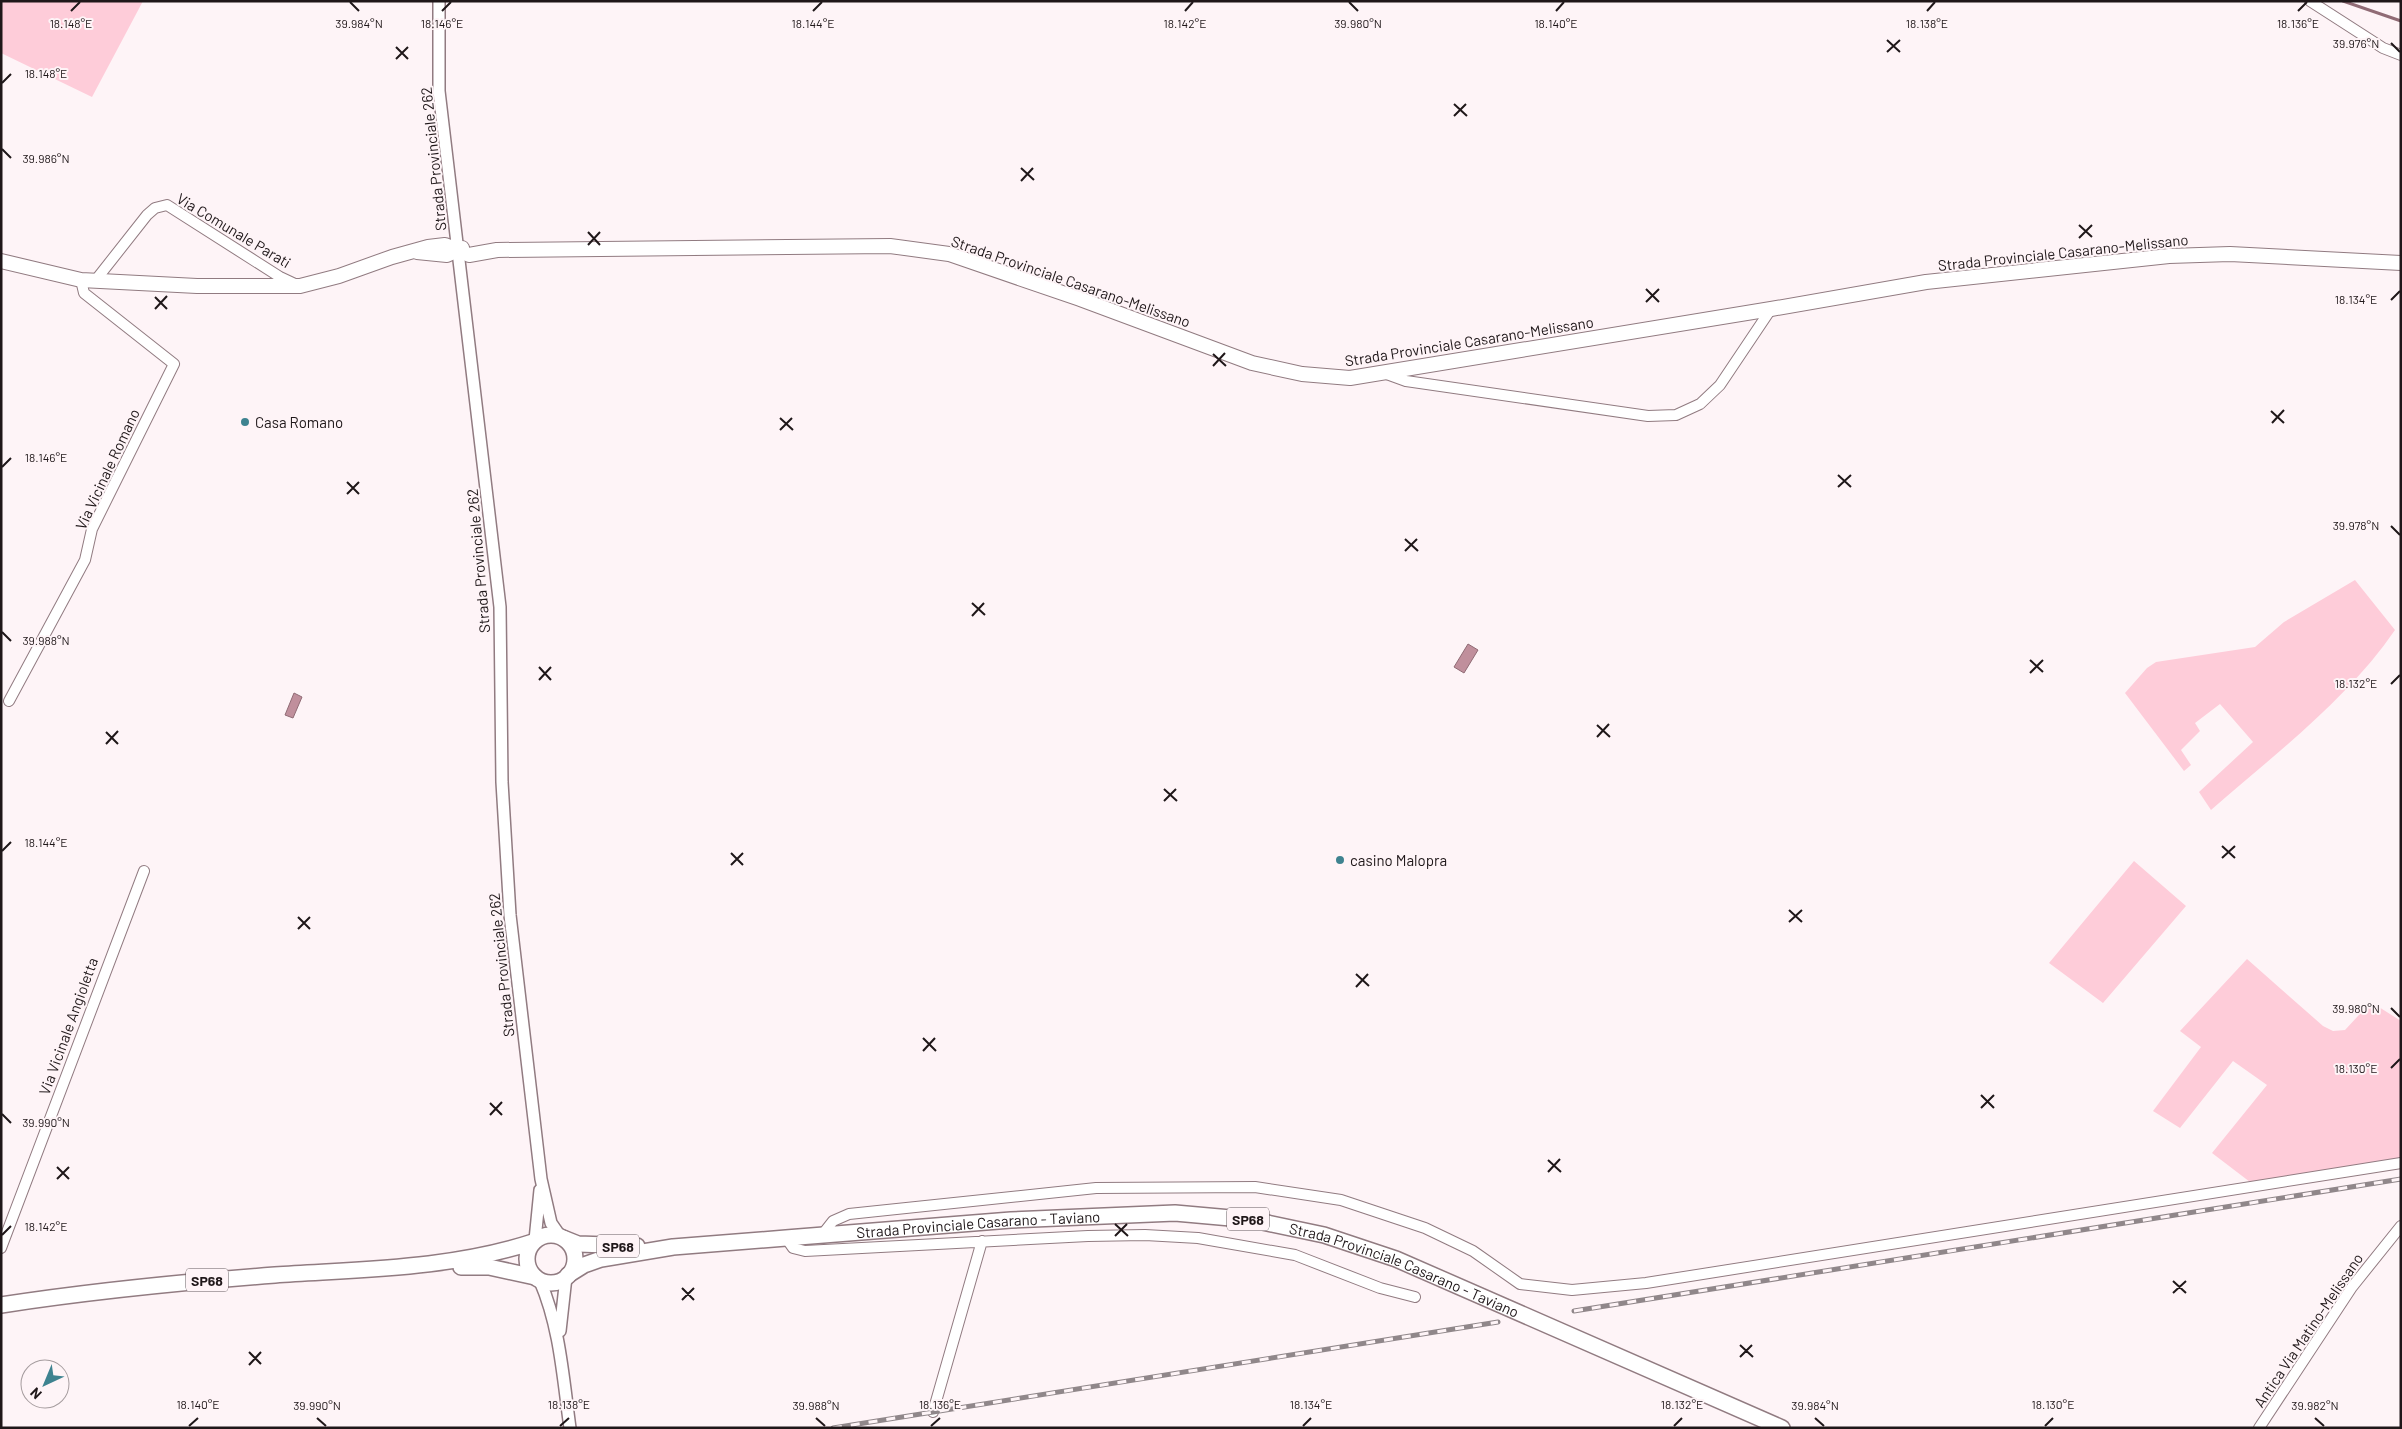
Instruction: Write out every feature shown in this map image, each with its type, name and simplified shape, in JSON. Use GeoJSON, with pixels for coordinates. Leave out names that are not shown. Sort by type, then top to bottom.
{"type":"FeatureCollection","features":[{"type":"Feature","properties":{"kind":"main road","name":"Strada Provinciale Casarano-Melissano"},"geometry":{"type":"LineString","coordinates":[[1,261],[81,280],[197,286],[300,286],[339,276],[392,257],[417,252],[428,247],[445,245],[458,250],[468,245],[497,250],[890,246],[949,254],[1080,299],[1252,362],[1302,374],[1350,378],[1926,282],[2169,256],[2230,254],[2401,263]]}},
{"type":"Feature","properties":{"kind":"main road","name":"Strada Provinciale Casarano - Taviano"},"geometry":{"type":"LineString","coordinates":[[1,1305],[177,1282],[415,1266],[489,1267],[554,1283],[601,1259],[673,1247],[1011,1220],[1175,1213],[1253,1220],[1324,1235],[1396,1259],[1782,1428]]}},
{"type":"Feature","properties":{"kind":"main road","name":"Strada Provinciale Casarano - Taviano"},"geometry":{"type":"LineString","coordinates":[[415,1266],[494,1254],[547,1235],[562,1237],[578,1244],[673,1247]]}},
{"type":"Feature","properties":{"kind":"main road","name":"SP68"},"geometry":{"type":"LineString","coordinates":[[562,1237],[569,1243],[575,1256],[572,1270],[567,1276]]}},
{"type":"Feature","properties":{"kind":"main road"},"geometry":{"type":"LineString","coordinates":[[534,1241],[526,1256],[530,1271],[537,1279]]}},
{"type":"Feature","properties":{"kind":"street","name":"Strada Provinciale 262"},"geometry":{"type":"LineString","coordinates":[[439,1],[440,92],[500,607],[502,782],[510,915],[541,1179]]}},
{"type":"Feature","properties":{"kind":"street"},"geometry":{"type":"LineString","coordinates":[[2310,1],[2383,48],[2401,55]]}},
{"type":"Feature","properties":{"kind":"street","name":"Via Comunale Parati"},"geometry":{"type":"LineString","coordinates":[[95,281],[147,215],[155,208],[167,205],[280,277],[300,286]]}},
{"type":"Feature","properties":{"kind":"street","name":"Via Vicinale Romano"},"geometry":{"type":"LineString","coordinates":[[9,701],[85,560],[92,529],[174,364],[84,293],[81,280]]}},
{"type":"Feature","properties":{"kind":"street"},"geometry":{"type":"LineString","coordinates":[[1384,372],[1406,381],[1596,409],[1648,416],[1676,415],[1700,404],[1720,385],[1771,309]]}},
{"type":"Feature","properties":{"kind":"street","name":"Via Vicinale Angioletta"},"geometry":{"type":"LineString","coordinates":[[1,1248],[144,871]]}},
{"type":"Feature","properties":{"kind":"street"},"geometry":{"type":"LineString","coordinates":[[822,1235],[833,1221],[849,1214],[1096,1188],[1255,1186],[1341,1200],[1425,1228],[1473,1251],[1520,1284],[1572,1290],[1646,1283],[2401,1163]]}},
{"type":"Feature","properties":{"kind":"street"},"geometry":{"type":"LineString","coordinates":[[541,1179],[551,1223],[562,1237]]}},
{"type":"Feature","properties":{"kind":"street"},"geometry":{"type":"LineString","coordinates":[[534,1241],[541,1179]]}},
{"type":"Feature","properties":{"kind":"street","name":"Antica Via Matino-Melissano"},"geometry":{"type":"LineString","coordinates":[[2259,1428],[2352,1287],[2401,1226]]}},
{"type":"Feature","properties":{"kind":"street"},"geometry":{"type":"LineString","coordinates":[[786,1238],[793,1248],[805,1252],[1088,1236],[1145,1235],[1198,1238],[1295,1255],[1380,1288],[1416,1297]]}},
{"type":"Feature","properties":{"kind":"street"},"geometry":{"type":"LineString","coordinates":[[933,1412],[982,1241]]}},
{"type":"Feature","properties":{"kind":"street"},"geometry":{"type":"LineString","coordinates":[[559,1343],[567,1276]]}},
{"type":"Feature","properties":{"kind":"street"},"geometry":{"type":"LineString","coordinates":[[537,1279],[554,1317],[570,1428]]}},
{"type":"Feature","properties":{"kind":"shaded area"},"geometry":{"type":"Polygon","coordinates":[[[1,1],[143,1],[92,97],[1,53],[1,1]]]}},
{"type":"Feature","properties":{"kind":"shaded area"},"geometry":{"type":"Polygon","coordinates":[[[2355,580],[2395,630],[2376,656],[2333,703],[2211,810],[2199,792],[2253,742],[2220,704],[2195,723],[2200,731],[2181,750],[2191,765],[2184,771],[2125,693],[2147,668],[2156,662],[2255,647],[2284,622],[2355,580]]]}},
{"type":"Feature","properties":{"kind":"shaded area"},"geometry":{"type":"Polygon","coordinates":[[[1468,644],[1478,650],[1464,673],[1454,667],[1468,644]]]}},
{"type":"Feature","properties":{"kind":"shaded area"},"geometry":{"type":"Polygon","coordinates":[[[294,693],[302,697],[293,718],[285,715],[294,693]]]}},
{"type":"Feature","properties":{"kind":"shaded area"},"geometry":{"type":"Polygon","coordinates":[[[2134,861],[2186,906],[2103,1003],[2049,963],[2134,861]]]}},
{"type":"Feature","properties":{"kind":"shaded area"},"geometry":{"type":"Polygon","coordinates":[[[2247,959],[2323,1026],[2333,1031],[2345,1030],[2371,1002],[2401,1021],[2401,1158],[2250,1182],[2212,1153],[2267,1085],[2233,1061],[2180,1128],[2153,1111],[2201,1047],[2180,1031],[2247,959]]]}},
{"type":"Feature","properties":{"kind":"waterway"},"geometry":{"type":"LineString","coordinates":[[2343,1],[2401,21]]}},
{"type":"Feature","properties":{"kind":"railway"},"geometry":{"type":"LineString","coordinates":[[1574,1311],[2401,1179]]}},
{"type":"Feature","properties":{"kind":"railway"},"geometry":{"type":"LineString","coordinates":[[833,1428],[1498,1322]]}},
{"type":"Feature","properties":{"kind":"place","name":"Casa Romano"},"geometry":{"type":"Point","coordinates":[245,422]}},
{"type":"Feature","properties":{"kind":"place","name":"casino Malopra"},"geometry":{"type":"Point","coordinates":[1340,860]}}]}
